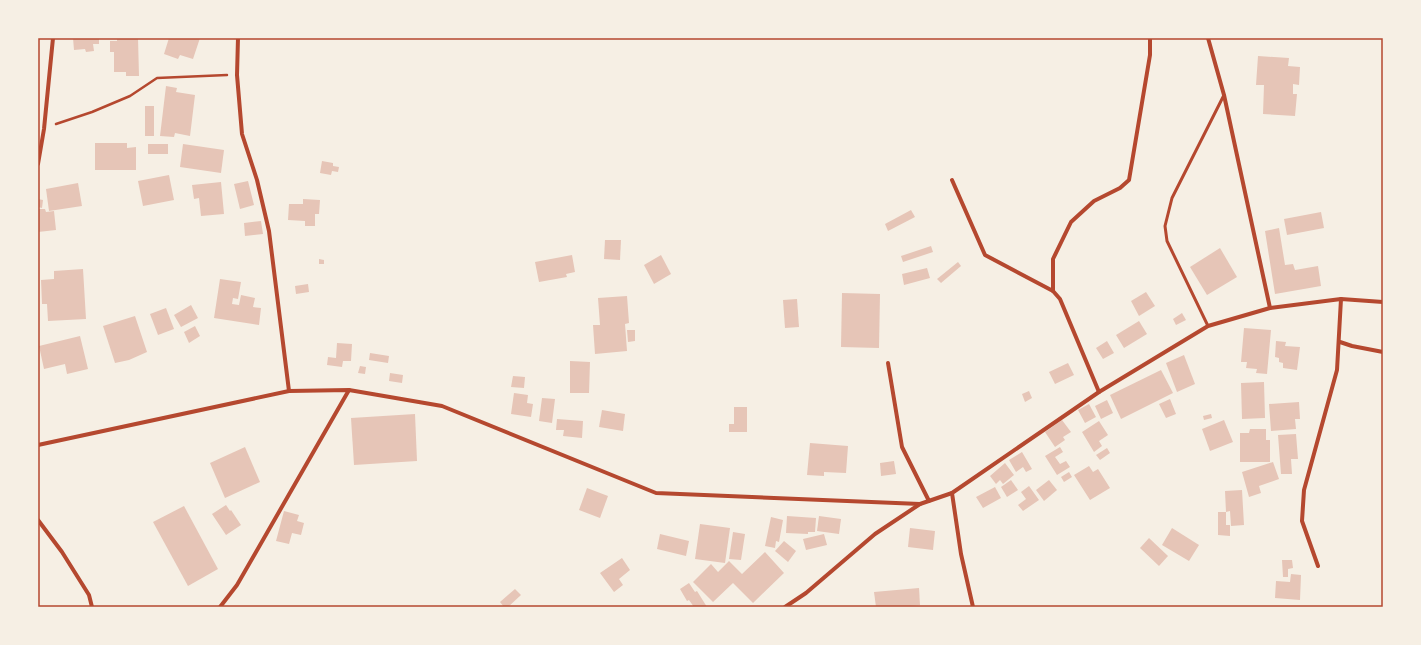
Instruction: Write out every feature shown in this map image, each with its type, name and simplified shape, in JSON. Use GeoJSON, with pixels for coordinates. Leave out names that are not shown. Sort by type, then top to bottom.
{"type":"FeatureCollection","features":[{"type":"Feature","properties":{"kind":"street"},"geometry":{"type":"LineString","coordinates":[[38,164],[44,128],[53,38]]}},
{"type":"Feature","properties":{"kind":"street"},"geometry":{"type":"LineString","coordinates":[[238,38],[237,75],[242,134],[269,231],[289,391]]}},
{"type":"Feature","properties":{"kind":"street"},"geometry":{"type":"LineString","coordinates":[[1053,291],[1053,259],[1071,222],[1094,201],[1120,188],[1129,180],[1150,55],[1150,38]]}},
{"type":"Feature","properties":{"kind":"street"},"geometry":{"type":"LineString","coordinates":[[1208,38],[1224,95],[1270,308]]}},
{"type":"Feature","properties":{"kind":"street"},"geometry":{"type":"LineString","coordinates":[[952,180],[985,255],[1053,291],[1060,299],[1099,392]]}},
{"type":"Feature","properties":{"kind":"street"},"geometry":{"type":"LineString","coordinates":[[1318,566],[1302,522],[1304,490],[1337,370],[1340,342],[1341,299]]}},
{"type":"Feature","properties":{"kind":"street"},"geometry":{"type":"LineString","coordinates":[[785,607],[806,593],[875,534],[920,504],[952,492],[1099,392],[1208,326],[1270,308],[1341,299],[1383,302]]}},
{"type":"Feature","properties":{"kind":"street"},"geometry":{"type":"LineString","coordinates":[[1340,342],[1383,352]]}},
{"type":"Feature","properties":{"kind":"street"},"geometry":{"type":"LineString","coordinates":[[888,363],[902,447],[929,501]]}},
{"type":"Feature","properties":{"kind":"street"},"geometry":{"type":"LineString","coordinates":[[220,607],[237,585],[349,390]]}},
{"type":"Feature","properties":{"kind":"street"},"geometry":{"type":"LineString","coordinates":[[38,445],[289,391],[349,390],[442,406],[656,493],[920,504]]}},
{"type":"Feature","properties":{"kind":"street"},"geometry":{"type":"LineString","coordinates":[[952,492],[961,554],[973,607]]}},
{"type":"Feature","properties":{"kind":"street"},"geometry":{"type":"LineString","coordinates":[[38,520],[62,552],[89,595],[92,607]]}},
{"type":"Feature","properties":{"kind":"lane"},"geometry":{"type":"LineString","coordinates":[[1208,326],[1167,241],[1165,226],[1172,198],[1224,95]]}},
{"type":"Feature","properties":{"kind":"path"},"geometry":{"type":"LineString","coordinates":[[44,128],[92,112],[130,96],[157,78],[237,75]]}},
{"type":"Feature","properties":{"kind":"building"},"geometry":{"type":"Polygon","coordinates":[[[73,38],[99,38],[99,44],[93,44],[94,51],[86,52],[85,49],[74,50],[73,38]]]}},
{"type":"Feature","properties":{"kind":"building"},"geometry":{"type":"Polygon","coordinates":[[[117,38],[138,38],[139,76],[126,76],[126,72],[114,72],[114,52],[110,52],[110,41],[117,41],[117,38]]]}},
{"type":"Feature","properties":{"kind":"building"},"geometry":{"type":"Polygon","coordinates":[[[169,38],[200,38],[193,59],[180,55],[178,59],[164,54],[169,38]]]}},
{"type":"Feature","properties":{"kind":"building"},"geometry":{"type":"Polygon","coordinates":[[[1258,56],[1289,58],[1288,66],[1300,67],[1299,85],[1293,84],[1293,94],[1297,94],[1295,116],[1263,114],[1264,85],[1256,85],[1258,56]]]}},
{"type":"Feature","properties":{"kind":"building"},"geometry":{"type":"Polygon","coordinates":[[[166,86],[177,88],[176,92],[195,95],[190,136],[175,133],[174,137],[160,136],[166,86]]]}},
{"type":"Feature","properties":{"kind":"building"},"geometry":{"type":"Polygon","coordinates":[[[145,106],[154,106],[154,136],[145,136],[145,106]]]}},
{"type":"Feature","properties":{"kind":"building"},"geometry":{"type":"Polygon","coordinates":[[[95,143],[127,143],[127,148],[136,147],[136,170],[95,170],[95,143]]]}},
{"type":"Feature","properties":{"kind":"building"},"geometry":{"type":"Polygon","coordinates":[[[148,144],[168,144],[168,154],[148,154],[148,144]]]}},
{"type":"Feature","properties":{"kind":"building"},"geometry":{"type":"Polygon","coordinates":[[[183,144],[224,150],[221,173],[180,167],[183,144]]]}},
{"type":"Feature","properties":{"kind":"building"},"geometry":{"type":"Polygon","coordinates":[[[322,161],[333,163],[333,166],[339,167],[338,172],[332,171],[331,175],[320,173],[322,161]]]}},
{"type":"Feature","properties":{"kind":"building"},"geometry":{"type":"Polygon","coordinates":[[[169,175],[174,200],[143,206],[138,181],[169,175]]]}},
{"type":"Feature","properties":{"kind":"building"},"geometry":{"type":"Polygon","coordinates":[[[248,181],[254,205],[240,209],[234,184],[248,181]]]}},
{"type":"Feature","properties":{"kind":"building"},"geometry":{"type":"Polygon","coordinates":[[[221,182],[224,214],[201,216],[199,198],[194,199],[192,185],[221,182]]]}},
{"type":"Feature","properties":{"kind":"building"},"geometry":{"type":"Polygon","coordinates":[[[78,183],[82,206],[49,211],[46,189],[78,183]]]}},
{"type":"Feature","properties":{"kind":"building"},"geometry":{"type":"Polygon","coordinates":[[[38,199],[43,200],[42,208],[38,207],[38,199]]]}},
{"type":"Feature","properties":{"kind":"building"},"geometry":{"type":"Polygon","coordinates":[[[303,199],[320,200],[319,214],[315,214],[315,226],[305,226],[305,221],[288,220],[289,204],[303,204],[303,199]]]}},
{"type":"Feature","properties":{"kind":"building"},"geometry":{"type":"Polygon","coordinates":[[[38,209],[45,209],[46,212],[54,211],[56,230],[38,232],[38,209]]]}},
{"type":"Feature","properties":{"kind":"building"},"geometry":{"type":"Polygon","coordinates":[[[911,210],[915,217],[888,231],[885,224],[911,210]]]}},
{"type":"Feature","properties":{"kind":"building"},"geometry":{"type":"Polygon","coordinates":[[[1321,212],[1324,228],[1287,235],[1284,219],[1321,212]]]}},
{"type":"Feature","properties":{"kind":"building"},"geometry":{"type":"Polygon","coordinates":[[[261,221],[263,234],[245,236],[244,223],[261,221]]]}},
{"type":"Feature","properties":{"kind":"building"},"geometry":{"type":"Polygon","coordinates":[[[1279,228],[1285,265],[1293,264],[1295,270],[1318,266],[1321,286],[1275,294],[1265,231],[1279,228]]]}},
{"type":"Feature","properties":{"kind":"building"},"geometry":{"type":"Polygon","coordinates":[[[605,240],[621,240],[620,260],[604,259],[605,240]]]}},
{"type":"Feature","properties":{"kind":"building"},"geometry":{"type":"Polygon","coordinates":[[[931,246],[933,252],[903,262],[901,256],[931,246]]]}},
{"type":"Feature","properties":{"kind":"building"},"geometry":{"type":"Polygon","coordinates":[[[1220,248],[1237,277],[1207,295],[1190,267],[1220,248]]]}},
{"type":"Feature","properties":{"kind":"building"},"geometry":{"type":"Polygon","coordinates":[[[572,255],[575,272],[566,274],[567,277],[539,282],[535,262],[572,255]]]}},
{"type":"Feature","properties":{"kind":"building"},"geometry":{"type":"Polygon","coordinates":[[[661,255],[671,274],[654,284],[644,265],[661,255]]]}},
{"type":"Feature","properties":{"kind":"building"},"geometry":{"type":"Polygon","coordinates":[[[319,259],[324,260],[324,264],[319,264],[319,259]]]}},
{"type":"Feature","properties":{"kind":"building"},"geometry":{"type":"Polygon","coordinates":[[[958,262],[961,266],[941,283],[937,279],[958,262]]]}},
{"type":"Feature","properties":{"kind":"building"},"geometry":{"type":"Polygon","coordinates":[[[927,268],[930,278],[904,285],[902,274],[927,268]]]}},
{"type":"Feature","properties":{"kind":"building"},"geometry":{"type":"Polygon","coordinates":[[[83,269],[86,319],[48,321],[47,304],[42,304],[41,280],[54,279],[54,271],[83,269]]]}},
{"type":"Feature","properties":{"kind":"building"},"geometry":{"type":"Polygon","coordinates":[[[220,279],[241,282],[238,299],[233,298],[232,304],[239,305],[241,295],[255,298],[253,307],[261,308],[259,325],[214,318],[220,279]]]}},
{"type":"Feature","properties":{"kind":"building"},"geometry":{"type":"Polygon","coordinates":[[[308,284],[309,292],[296,294],[295,286],[308,284]]]}},
{"type":"Feature","properties":{"kind":"building"},"geometry":{"type":"Polygon","coordinates":[[[1146,292],[1155,306],[1139,316],[1131,301],[1146,292]]]}},
{"type":"Feature","properties":{"kind":"building"},"geometry":{"type":"Polygon","coordinates":[[[842,293],[880,294],[879,348],[841,347],[842,293]]]}},
{"type":"Feature","properties":{"kind":"building"},"geometry":{"type":"Polygon","coordinates":[[[627,296],[629,323],[625,324],[627,351],[595,354],[593,325],[600,325],[598,298],[627,296]]]}},
{"type":"Feature","properties":{"kind":"building"},"geometry":{"type":"Polygon","coordinates":[[[797,299],[799,327],[785,328],[783,300],[797,299]]]}},
{"type":"Feature","properties":{"kind":"building"},"geometry":{"type":"Polygon","coordinates":[[[191,305],[198,318],[181,327],[174,315],[191,305]]]}},
{"type":"Feature","properties":{"kind":"building"},"geometry":{"type":"Polygon","coordinates":[[[166,308],[174,329],[158,335],[150,314],[166,308]]]}},
{"type":"Feature","properties":{"kind":"building"},"geometry":{"type":"Polygon","coordinates":[[[1182,313],[1186,320],[1176,325],[1173,319],[1182,313]]]}},
{"type":"Feature","properties":{"kind":"building"},"geometry":{"type":"Polygon","coordinates":[[[135,316],[147,352],[129,360],[115,363],[103,326],[135,316]]]}},
{"type":"Feature","properties":{"kind":"building"},"geometry":{"type":"Polygon","coordinates":[[[1139,321],[1147,334],[1124,348],[1116,335],[1139,321]]]}},
{"type":"Feature","properties":{"kind":"building"},"geometry":{"type":"Polygon","coordinates":[[[195,326],[200,336],[189,343],[184,332],[195,326]]]}},
{"type":"Feature","properties":{"kind":"building"},"geometry":{"type":"Polygon","coordinates":[[[1244,328],[1271,330],[1267,374],[1256,373],[1257,369],[1246,368],[1247,362],[1241,362],[1244,328]]]}},
{"type":"Feature","properties":{"kind":"building"},"geometry":{"type":"Polygon","coordinates":[[[627,330],[635,330],[635,341],[628,342],[627,330]]]}},
{"type":"Feature","properties":{"kind":"building"},"geometry":{"type":"Polygon","coordinates":[[[80,336],[88,369],[67,374],[65,364],[44,369],[39,346],[80,336]]]}},
{"type":"Feature","properties":{"kind":"building"},"geometry":{"type":"Polygon","coordinates":[[[1107,341],[1114,353],[1103,359],[1096,348],[1107,341]]]}},
{"type":"Feature","properties":{"kind":"building"},"geometry":{"type":"Polygon","coordinates":[[[1276,341],[1286,342],[1285,346],[1300,347],[1297,370],[1283,368],[1283,363],[1279,362],[1279,358],[1275,357],[1276,341]]]}},
{"type":"Feature","properties":{"kind":"building"},"geometry":{"type":"Polygon","coordinates":[[[337,343],[352,344],[351,361],[343,361],[342,367],[327,365],[328,357],[336,358],[337,343]]]}},
{"type":"Feature","properties":{"kind":"building"},"geometry":{"type":"Polygon","coordinates":[[[370,353],[389,356],[388,363],[369,360],[370,353]]]}},
{"type":"Feature","properties":{"kind":"building"},"geometry":{"type":"Polygon","coordinates":[[[1184,355],[1195,384],[1177,392],[1166,363],[1184,355]]]}},
{"type":"Feature","properties":{"kind":"building"},"geometry":{"type":"Polygon","coordinates":[[[570,361],[590,362],[589,393],[570,393],[570,361]]]}},
{"type":"Feature","properties":{"kind":"building"},"geometry":{"type":"Polygon","coordinates":[[[1068,363],[1074,375],[1055,384],[1049,372],[1068,363]]]}},
{"type":"Feature","properties":{"kind":"building"},"geometry":{"type":"Polygon","coordinates":[[[360,366],[366,367],[365,374],[358,373],[360,366]]]}},
{"type":"Feature","properties":{"kind":"building"},"geometry":{"type":"Polygon","coordinates":[[[1161,370],[1173,393],[1121,419],[1110,395],[1161,370]]]}},
{"type":"Feature","properties":{"kind":"building"},"geometry":{"type":"Polygon","coordinates":[[[390,373],[403,375],[402,383],[389,381],[390,373]]]}},
{"type":"Feature","properties":{"kind":"building"},"geometry":{"type":"Polygon","coordinates":[[[513,376],[525,377],[524,388],[511,387],[513,376]]]}},
{"type":"Feature","properties":{"kind":"building"},"geometry":{"type":"Polygon","coordinates":[[[1264,382],[1265,418],[1242,419],[1241,383],[1264,382]]]}},
{"type":"Feature","properties":{"kind":"building"},"geometry":{"type":"Polygon","coordinates":[[[1029,391],[1032,398],[1025,402],[1022,394],[1029,391]]]}},
{"type":"Feature","properties":{"kind":"building"},"geometry":{"type":"Polygon","coordinates":[[[514,393],[528,395],[527,403],[533,404],[531,417],[511,414],[514,393]]]}},
{"type":"Feature","properties":{"kind":"building"},"geometry":{"type":"Polygon","coordinates":[[[542,398],[555,399],[552,423],[539,421],[542,398]]]}},
{"type":"Feature","properties":{"kind":"building"},"geometry":{"type":"Polygon","coordinates":[[[1170,399],[1176,414],[1166,418],[1159,404],[1170,399]]]}},
{"type":"Feature","properties":{"kind":"building"},"geometry":{"type":"Polygon","coordinates":[[[1107,400],[1113,413],[1101,419],[1095,406],[1107,400]]]}},
{"type":"Feature","properties":{"kind":"building"},"geometry":{"type":"Polygon","coordinates":[[[1299,402],[1300,419],[1295,419],[1296,429],[1271,431],[1269,404],[1299,402]]]}},
{"type":"Feature","properties":{"kind":"building"},"geometry":{"type":"Polygon","coordinates":[[[1089,404],[1096,417],[1085,423],[1078,410],[1089,404]]]}},
{"type":"Feature","properties":{"kind":"building"},"geometry":{"type":"Polygon","coordinates":[[[734,407],[747,407],[747,432],[729,432],[729,424],[734,424],[734,407]]]}},
{"type":"Feature","properties":{"kind":"building"},"geometry":{"type":"Polygon","coordinates":[[[602,410],[625,414],[623,431],[599,427],[602,410]]]}},
{"type":"Feature","properties":{"kind":"building"},"geometry":{"type":"Polygon","coordinates":[[[415,414],[417,461],[354,465],[351,418],[415,414]]]}},
{"type":"Feature","properties":{"kind":"building"},"geometry":{"type":"Polygon","coordinates":[[[1211,414],[1212,418],[1204,420],[1203,416],[1211,414]]]}},
{"type":"Feature","properties":{"kind":"building"},"geometry":{"type":"Polygon","coordinates":[[[557,419],[583,421],[582,438],[563,436],[564,430],[556,430],[557,419]]]}},
{"type":"Feature","properties":{"kind":"building"},"geometry":{"type":"Polygon","coordinates":[[[1062,420],[1071,432],[1063,437],[1065,440],[1055,447],[1045,432],[1062,420]]]}},
{"type":"Feature","properties":{"kind":"building"},"geometry":{"type":"Polygon","coordinates":[[[1224,420],[1233,442],[1210,451],[1202,429],[1224,420]]]}},
{"type":"Feature","properties":{"kind":"building"},"geometry":{"type":"Polygon","coordinates":[[[1099,421],[1108,435],[1099,441],[1102,446],[1094,452],[1082,432],[1099,421]]]}},
{"type":"Feature","properties":{"kind":"building"},"geometry":{"type":"Polygon","coordinates":[[[1250,429],[1266,429],[1266,440],[1270,440],[1270,462],[1240,462],[1240,433],[1249,433],[1250,429]]]}},
{"type":"Feature","properties":{"kind":"building"},"geometry":{"type":"Polygon","coordinates":[[[1296,434],[1298,459],[1291,459],[1292,474],[1281,474],[1278,435],[1296,434]]]}},
{"type":"Feature","properties":{"kind":"building"},"geometry":{"type":"Polygon","coordinates":[[[810,443],[848,446],[846,473],[824,472],[824,476],[807,475],[810,443]]]}},
{"type":"Feature","properties":{"kind":"building"},"geometry":{"type":"Polygon","coordinates":[[[245,447],[260,482],[225,498],[210,463],[245,447]]]}},
{"type":"Feature","properties":{"kind":"building"},"geometry":{"type":"Polygon","coordinates":[[[1060,447],[1063,452],[1055,457],[1060,464],[1066,461],[1070,467],[1057,475],[1045,456],[1060,447]]]}},
{"type":"Feature","properties":{"kind":"building"},"geometry":{"type":"Polygon","coordinates":[[[1107,448],[1110,453],[1100,460],[1096,455],[1107,448]]]}},
{"type":"Feature","properties":{"kind":"building"},"geometry":{"type":"Polygon","coordinates":[[[1022,452],[1032,469],[1026,472],[1023,467],[1016,472],[1009,460],[1022,452]]]}},
{"type":"Feature","properties":{"kind":"building"},"geometry":{"type":"Polygon","coordinates":[[[894,461],[896,474],[881,476],[880,463],[894,461]]]}},
{"type":"Feature","properties":{"kind":"building"},"geometry":{"type":"Polygon","coordinates":[[[1273,462],[1279,479],[1259,486],[1261,493],[1249,497],[1242,472],[1273,462]]]}},
{"type":"Feature","properties":{"kind":"building"},"geometry":{"type":"Polygon","coordinates":[[[1005,463],[1014,475],[1003,484],[1000,480],[996,484],[990,476],[1005,463]]]}},
{"type":"Feature","properties":{"kind":"building"},"geometry":{"type":"Polygon","coordinates":[[[1089,466],[1093,472],[1098,469],[1110,488],[1090,500],[1074,475],[1089,466]]]}},
{"type":"Feature","properties":{"kind":"building"},"geometry":{"type":"Polygon","coordinates":[[[1069,472],[1072,477],[1064,482],[1061,477],[1069,472]]]}},
{"type":"Feature","properties":{"kind":"building"},"geometry":{"type":"Polygon","coordinates":[[[1011,480],[1018,490],[1007,497],[1001,487],[1011,480]]]}},
{"type":"Feature","properties":{"kind":"building"},"geometry":{"type":"Polygon","coordinates":[[[1049,480],[1057,490],[1044,501],[1036,490],[1049,480]]]}},
{"type":"Feature","properties":{"kind":"building"},"geometry":{"type":"Polygon","coordinates":[[[1029,486],[1039,500],[1023,511],[1018,505],[1026,499],[1021,492],[1029,486]]]}},
{"type":"Feature","properties":{"kind":"building"},"geometry":{"type":"Polygon","coordinates":[[[995,487],[1001,498],[983,508],[976,497],[995,487]]]}},
{"type":"Feature","properties":{"kind":"building"},"geometry":{"type":"Polygon","coordinates":[[[587,488],[608,496],[600,518],[579,510],[587,488]]]}},
{"type":"Feature","properties":{"kind":"building"},"geometry":{"type":"Polygon","coordinates":[[[1242,490],[1244,525],[1231,526],[1230,511],[1226,512],[1225,491],[1242,490]]]}},
{"type":"Feature","properties":{"kind":"building"},"geometry":{"type":"Polygon","coordinates":[[[226,505],[241,525],[226,535],[212,514],[226,505]]]}},
{"type":"Feature","properties":{"kind":"building"},"geometry":{"type":"Polygon","coordinates":[[[184,506],[218,569],[188,586],[153,522],[184,506]]]}},
{"type":"Feature","properties":{"kind":"building"},"geometry":{"type":"Polygon","coordinates":[[[284,511],[299,515],[297,521],[304,523],[301,535],[292,533],[289,544],[276,541],[284,511]]]}},
{"type":"Feature","properties":{"kind":"building"},"geometry":{"type":"Polygon","coordinates":[[[1218,512],[1226,512],[1226,525],[1230,525],[1230,536],[1218,535],[1218,512]]]}},
{"type":"Feature","properties":{"kind":"building"},"geometry":{"type":"Polygon","coordinates":[[[787,516],[816,518],[815,532],[808,532],[808,534],[786,533],[787,516]]]}},
{"type":"Feature","properties":{"kind":"building"},"geometry":{"type":"Polygon","coordinates":[[[819,516],[841,519],[839,534],[817,531],[819,516]]]}},
{"type":"Feature","properties":{"kind":"building"},"geometry":{"type":"Polygon","coordinates":[[[771,517],[783,520],[779,542],[776,541],[775,548],[765,546],[771,517]]]}},
{"type":"Feature","properties":{"kind":"building"},"geometry":{"type":"Polygon","coordinates":[[[700,524],[730,528],[725,563],[695,559],[700,524]]]}},
{"type":"Feature","properties":{"kind":"building"},"geometry":{"type":"Polygon","coordinates":[[[910,528],[935,531],[933,550],[908,547],[910,528]]]}},
{"type":"Feature","properties":{"kind":"building"},"geometry":{"type":"Polygon","coordinates":[[[1172,528],[1199,545],[1189,561],[1162,545],[1172,528]]]}},
{"type":"Feature","properties":{"kind":"building"},"geometry":{"type":"Polygon","coordinates":[[[733,532],[745,534],[741,560],[729,559],[733,532]]]}},
{"type":"Feature","properties":{"kind":"building"},"geometry":{"type":"Polygon","coordinates":[[[660,534],[689,541],[686,556],[657,549],[660,534]]]}},
{"type":"Feature","properties":{"kind":"building"},"geometry":{"type":"Polygon","coordinates":[[[824,534],[827,545],[806,550],[803,539],[824,534]]]}},
{"type":"Feature","properties":{"kind":"building"},"geometry":{"type":"Polygon","coordinates":[[[1149,538],[1168,556],[1159,566],[1140,548],[1149,538]]]}},
{"type":"Feature","properties":{"kind":"building"},"geometry":{"type":"Polygon","coordinates":[[[784,541],[796,551],[788,562],[775,551],[784,541]]]}},
{"type":"Feature","properties":{"kind":"building"},"geometry":{"type":"Polygon","coordinates":[[[765,552],[784,573],[753,603],[733,583],[713,602],[693,582],[711,564],[718,572],[729,561],[742,574],[765,552]]]}},
{"type":"Feature","properties":{"kind":"building"},"geometry":{"type":"Polygon","coordinates":[[[622,558],[630,570],[619,579],[623,585],[614,592],[600,573],[622,558]]]}},
{"type":"Feature","properties":{"kind":"building"},"geometry":{"type":"Polygon","coordinates":[[[1282,560],[1292,560],[1293,568],[1288,569],[1288,577],[1283,577],[1282,560]]]}},
{"type":"Feature","properties":{"kind":"building"},"geometry":{"type":"Polygon","coordinates":[[[1291,574],[1301,575],[1300,600],[1275,598],[1276,581],[1290,582],[1291,574]]]}},
{"type":"Feature","properties":{"kind":"building"},"geometry":{"type":"Polygon","coordinates":[[[689,583],[695,592],[697,591],[707,607],[694,607],[689,600],[687,601],[680,589],[689,583]]]}},
{"type":"Feature","properties":{"kind":"building"},"geometry":{"type":"Polygon","coordinates":[[[919,588],[920,605],[876,607],[874,592],[919,588]]]}},
{"type":"Feature","properties":{"kind":"building"},"geometry":{"type":"Polygon","coordinates":[[[515,589],[521,595],[508,607],[504,607],[500,602],[515,589]]]}}]}
